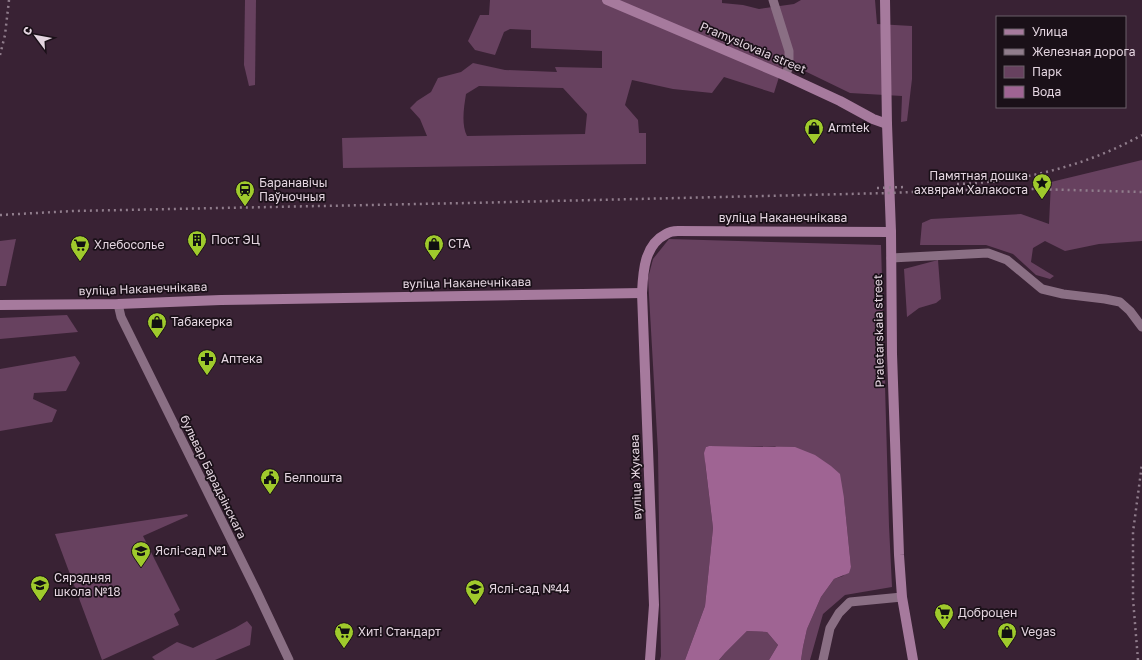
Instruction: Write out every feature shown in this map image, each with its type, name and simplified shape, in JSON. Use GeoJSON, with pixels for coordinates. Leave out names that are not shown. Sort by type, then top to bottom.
{"type":"FeatureCollection","features":[{"type":"Feature","properties":{"kind":"main road","name":"Pramyslovaia street"},"geometry":{"type":"LineString","coordinates":[[607,0],[786,76],[840,101],[873,119],[887,124]]}},
{"type":"Feature","properties":{"kind":"main road","name":"Praletarskaia street"},"geometry":{"type":"LineString","coordinates":[[885,0],[887,124],[891,232],[892,354],[899,555],[902,597],[913,660]]}},
{"type":"Feature","properties":{"kind":"main road","name":"вуліца Наканечнікава"},"geometry":{"type":"LineString","coordinates":[[0,305],[118,304],[221,300],[642,293],[643,272],[647,256],[657,240],[666,233],[678,230],[891,232]]}},
{"type":"Feature","properties":{"kind":"main road","name":"вуліца Жукава"},"geometry":{"type":"LineString","coordinates":[[642,293],[654,605],[650,660]]}},
{"type":"Feature","properties":{"kind":"street"},"geometry":{"type":"LineString","coordinates":[[773,0],[789,51],[789,64],[786,76]]}},
{"type":"Feature","properties":{"kind":"street"},"geometry":{"type":"LineString","coordinates":[[891,258],[988,253],[1007,260],[1042,289],[1063,294],[1120,302],[1142,327]]}},
{"type":"Feature","properties":{"kind":"street","name":"бульвар Барадзінскага"},"geometry":{"type":"LineString","coordinates":[[118,304],[121,317],[289,660]]}},
{"type":"Feature","properties":{"kind":"street"},"geometry":{"type":"LineString","coordinates":[[823,660],[830,628],[839,613],[850,602],[902,597]]}},
{"type":"Feature","properties":{"kind":"green space"},"geometry":{"type":"Polygon","coordinates":[[[245,0],[256,0],[255,85],[249,86],[244,65],[245,0]]]}},
{"type":"Feature","properties":{"kind":"green space"},"geometry":{"type":"Polygon","coordinates":[[[490,0],[722,0],[722,3],[743,5],[759,9],[794,4],[801,0],[875,0],[877,24],[912,26],[912,79],[907,121],[901,122],[902,96],[850,93],[784,61],[774,93],[724,77],[712,93],[673,89],[632,80],[625,105],[638,120],[639,133],[646,133],[646,164],[343,168],[342,138],[427,136],[420,119],[410,108],[417,101],[431,92],[438,78],[461,72],[473,63],[505,70],[557,72],[555,67],[602,68],[602,51],[531,48],[531,30],[510,29],[504,32],[495,55],[475,50],[468,41],[480,15],[489,15],[490,0]],[[479,86],[466,94],[464,126],[467,136],[585,134],[587,114],[563,88],[479,86]]]}},
{"type":"Feature","properties":{"kind":"green space"},"geometry":{"type":"Polygon","coordinates":[[[1142,160],[1142,241],[1099,244],[1065,251],[1045,241],[1033,248],[1031,262],[1054,276],[1050,279],[1036,275],[1013,254],[986,245],[920,245],[922,223],[931,219],[1021,214],[1049,224],[1051,182],[1142,160]]]}},
{"type":"Feature","properties":{"kind":"green space"},"geometry":{"type":"Polygon","coordinates":[[[16,239],[6,286],[0,286],[0,241],[16,239]]]}},
{"type":"Feature","properties":{"kind":"green space"},"geometry":{"type":"Polygon","coordinates":[[[669,239],[881,245],[892,587],[845,595],[823,614],[810,660],[801,660],[803,647],[807,629],[821,597],[834,579],[843,576],[851,567],[844,498],[775,446],[709,446],[706,447],[705,462],[713,528],[705,606],[685,660],[660,660],[658,452],[648,278],[653,259],[669,239]]]}},
{"type":"Feature","properties":{"kind":"green space"},"geometry":{"type":"Polygon","coordinates":[[[938,260],[941,299],[936,303],[919,308],[907,317],[904,269],[938,260]]]}},
{"type":"Feature","properties":{"kind":"green space"},"geometry":{"type":"Polygon","coordinates":[[[67,315],[78,332],[0,339],[0,318],[67,315]]]}},
{"type":"Feature","properties":{"kind":"green space"},"geometry":{"type":"Polygon","coordinates":[[[75,356],[80,363],[66,391],[34,393],[33,399],[57,410],[52,422],[0,431],[0,369],[75,356]]]}},
{"type":"Feature","properties":{"kind":"green space","name":"Яслі-сад №1"},"geometry":{"type":"Polygon","coordinates":[[[187,514],[188,516],[143,536],[180,610],[174,614],[179,625],[102,660],[55,534],[187,514]]]}},
{"type":"Feature","properties":{"kind":"green space"},"geometry":{"type":"Polygon","coordinates":[[[247,621],[252,627],[250,645],[215,660],[155,660],[152,657],[177,642],[193,648],[247,621]]]}},
{"type":"Feature","properties":{"kind":"green space"},"geometry":{"type":"Polygon","coordinates":[[[747,631],[767,632],[778,645],[769,660],[719,660],[725,653],[747,631]]]}},
{"type":"Feature","properties":{"kind":"water"},"geometry":{"type":"Polygon","coordinates":[[[706,447],[795,447],[815,455],[840,474],[851,567],[849,573],[834,579],[821,597],[807,629],[801,660],[769,660],[778,645],[767,632],[747,631],[719,660],[685,660],[705,606],[713,528],[704,453],[706,447]]]}},
{"type":"Feature","properties":{"kind":"railway"},"geometry":{"type":"LineString","coordinates":[[0,55],[5,35],[9,0]]}},
{"type":"Feature","properties":{"kind":"railway"},"geometry":{"type":"LineString","coordinates":[[957,184],[981,183],[1029,176],[1076,164],[1121,146],[1142,135]]}},
{"type":"Feature","properties":{"kind":"railway"},"geometry":{"type":"LineString","coordinates":[[877,188],[905,187]]}},
{"type":"Feature","properties":{"kind":"railway"},"geometry":{"type":"LineString","coordinates":[[0,215],[73,211],[468,203],[962,190],[1034,189],[1142,192]]}},
{"type":"Feature","properties":{"kind":"railway"},"geometry":{"type":"LineString","coordinates":[[1138,660],[1133,599],[1133,532],[1142,464]]}},
{"type":"Feature","properties":{"kind":"place","name":"Armtek"},"geometry":{"type":"Point","coordinates":[814,145]}},
{"type":"Feature","properties":{"kind":"place","name":"Памятная дошка ахвярам Халакоста"},"geometry":{"type":"Point","coordinates":[1042,200]}},
{"type":"Feature","properties":{"kind":"place","name":"Баранавічы Паўночныя"},"geometry":{"type":"Point","coordinates":[245,207]}},
{"type":"Feature","properties":{"kind":"place","name":"Пост ЭЦ"},"geometry":{"type":"Point","coordinates":[197,257]}},
{"type":"Feature","properties":{"kind":"place","name":"СТА"},"geometry":{"type":"Point","coordinates":[434,261]}},
{"type":"Feature","properties":{"kind":"place","name":"Хлебосолье"},"geometry":{"type":"Point","coordinates":[80,262]}},
{"type":"Feature","properties":{"kind":"place","name":"Табакерка"},"geometry":{"type":"Point","coordinates":[157,339]}},
{"type":"Feature","properties":{"kind":"place","name":"Аптека"},"geometry":{"type":"Point","coordinates":[207,376]}},
{"type":"Feature","properties":{"kind":"place","name":"Белпошта"},"geometry":{"type":"Point","coordinates":[270,495]}},
{"type":"Feature","properties":{"kind":"place","name":"Яслі-сад №1"},"geometry":{"type":"Point","coordinates":[141,568]}},
{"type":"Feature","properties":{"kind":"place","name":"Сярэдняя школа №18"},"geometry":{"type":"Point","coordinates":[40,602]}},
{"type":"Feature","properties":{"kind":"place","name":"Яслі-сад №44"},"geometry":{"type":"Point","coordinates":[475,606]}},
{"type":"Feature","properties":{"kind":"place","name":"Доброцен"},"geometry":{"type":"Point","coordinates":[944,630]}},
{"type":"Feature","properties":{"kind":"place","name":"Хит! Стандарт"},"geometry":{"type":"Point","coordinates":[344,649]}},
{"type":"Feature","properties":{"kind":"place","name":"Vegas"},"geometry":{"type":"Point","coordinates":[1007,649]}}]}
